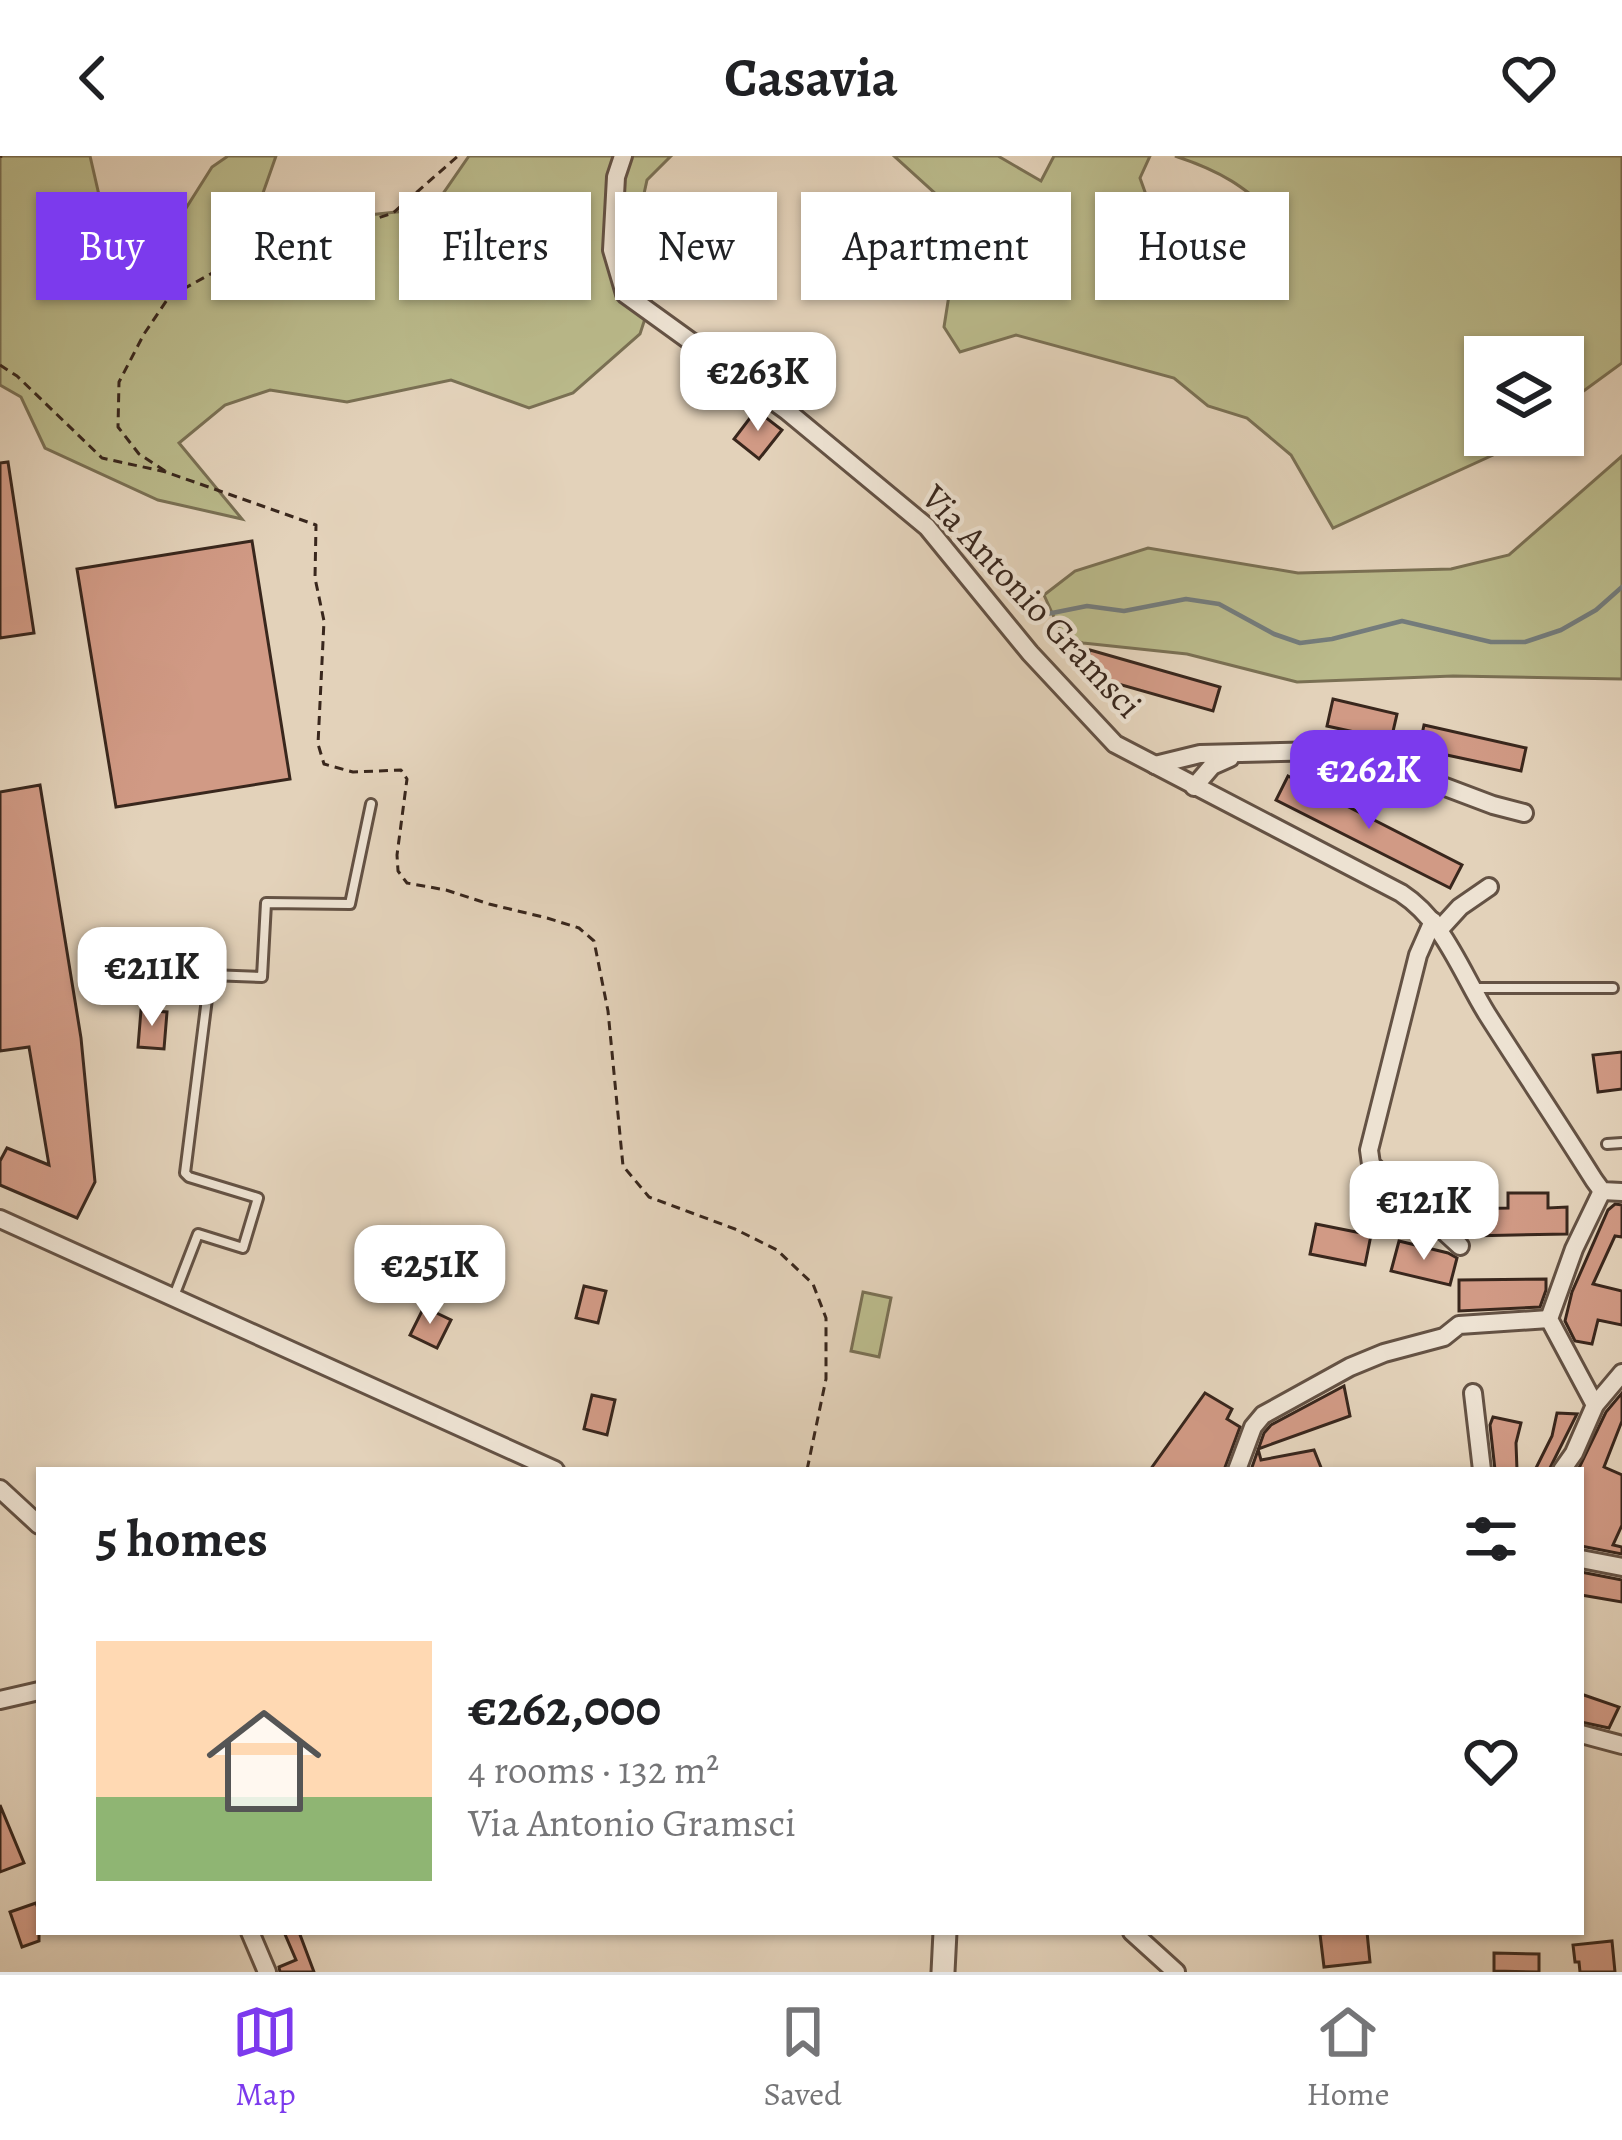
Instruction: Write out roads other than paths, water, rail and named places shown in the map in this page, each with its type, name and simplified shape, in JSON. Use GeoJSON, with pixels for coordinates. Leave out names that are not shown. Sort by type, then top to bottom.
{"type":"FeatureCollection","features":[{"type":"Feature","properties":{"kind":"street","name":"Via Antonio Gramsci"},"geometry":{"type":"LineString","coordinates":[[623,156],[616,177],[612,250],[625,294],[788,411],[927,527],[1030,653],[1115,744],[1420,905],[1602,1191]]}},
{"type":"Feature","properties":{"kind":"street"},"geometry":{"type":"LineString","coordinates":[[1155,766],[1200,754],[1324,751],[1355,755],[1524,813]]}},
{"type":"Feature","properties":{"kind":"street"},"geometry":{"type":"LineString","coordinates":[[1194,787],[1212,766],[1234,755]]}},
{"type":"Feature","properties":{"kind":"street"},"geometry":{"type":"LineString","coordinates":[[1460,1246],[1376,1169],[1370,1158],[1418,955],[1436,926],[1489,887]]}},
{"type":"Feature","properties":{"kind":"street"},"geometry":{"type":"LineString","coordinates":[[1595,1405],[1549,1319],[1574,1249],[1602,1191],[1622,1192]]}},
{"type":"Feature","properties":{"kind":"street"},"geometry":{"type":"LineString","coordinates":[[0,1219],[549,1467]]}},
{"type":"Feature","properties":{"kind":"street"},"geometry":{"type":"LineString","coordinates":[[1238,1467],[1253,1426],[1263,1415],[1350,1367],[1444,1336],[1459,1325],[1549,1319]]}},
{"type":"Feature","properties":{"kind":"street"},"geometry":{"type":"LineString","coordinates":[[1564,1467],[1595,1405],[1622,1373]]}},
{"type":"Feature","properties":{"kind":"street"},"geometry":{"type":"LineString","coordinates":[[1473,1393],[1482,1467]]}},
{"type":"Feature","properties":{"kind":"street"},"geometry":{"type":"LineString","coordinates":[[0,1489],[36,1522]]}},
{"type":"Feature","properties":{"kind":"street"},"geometry":{"type":"LineString","coordinates":[[1584,1560],[1622,1567]]}},
{"type":"Feature","properties":{"kind":"street"},"geometry":{"type":"LineString","coordinates":[[0,1700],[36,1692]]}},
{"type":"Feature","properties":{"kind":"street"},"geometry":{"type":"LineString","coordinates":[[1584,1736],[1622,1744]]}},
{"type":"Feature","properties":{"kind":"street"},"geometry":{"type":"LineString","coordinates":[[251,1935],[267,1972]]}},
{"type":"Feature","properties":{"kind":"street"},"geometry":{"type":"LineString","coordinates":[[943,1972],[945,1935]]}},
{"type":"Feature","properties":{"kind":"street"},"geometry":{"type":"LineString","coordinates":[[1135,1935],[1176,1972]]}},
{"type":"Feature","properties":{"kind":"lane"},"geometry":{"type":"LineString","coordinates":[[173,1297],[198,1234],[243,1248],[258,1198],[185,1173],[210,975],[262,977],[266,903],[350,904],[371,804]]}},
{"type":"Feature","properties":{"kind":"lane"},"geometry":{"type":"LineString","coordinates":[[1473,988],[1612,988]]}},
{"type":"Feature","properties":{"kind":"lane"},"geometry":{"type":"LineString","coordinates":[[1607,1144],[1622,1143]]}},
{"type":"Feature","properties":{"kind":"waterway"},"geometry":{"type":"LineString","coordinates":[[1047,614],[1087,606],[1124,611],[1186,599],[1219,604],[1300,643],[1402,621],[1491,642],[1525,642],[1561,630],[1596,610],[1622,587]]}}]}
